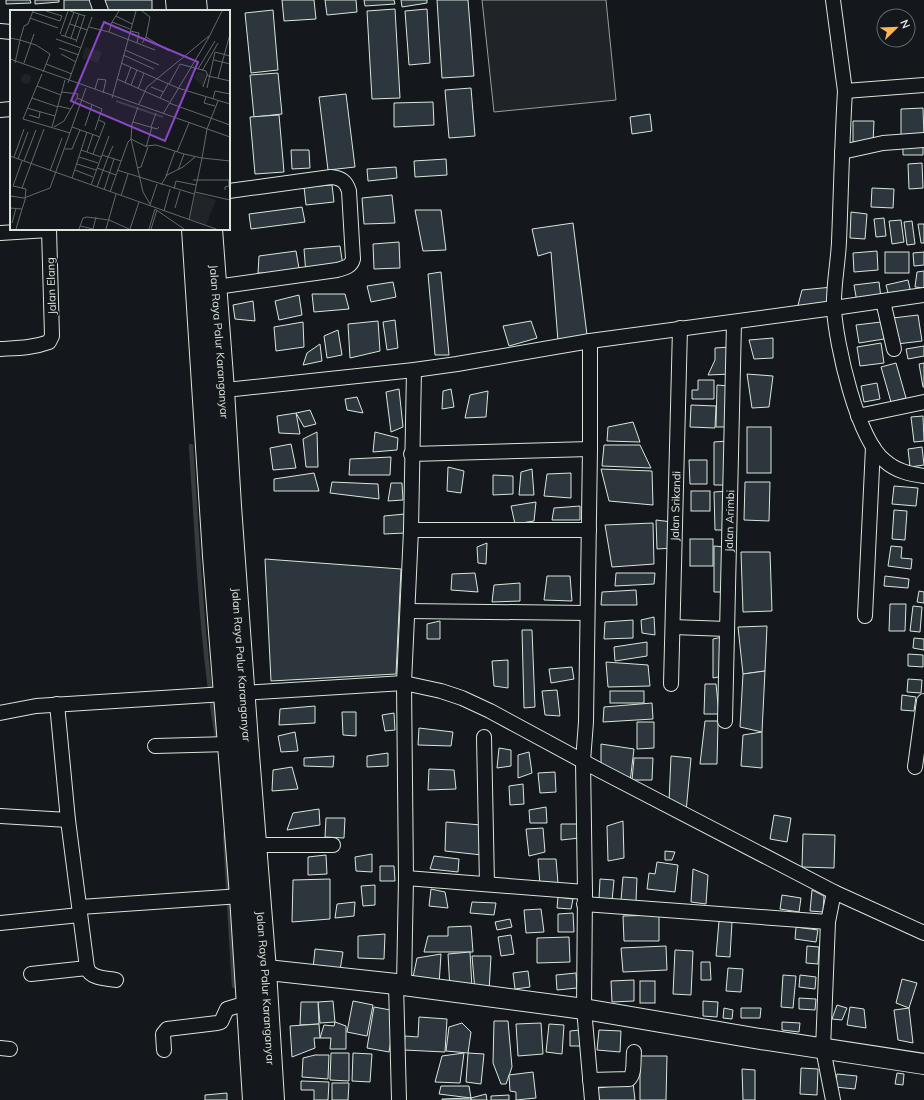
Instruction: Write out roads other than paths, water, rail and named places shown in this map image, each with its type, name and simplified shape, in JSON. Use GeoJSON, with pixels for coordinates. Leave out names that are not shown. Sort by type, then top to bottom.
{"type":"FeatureCollection","features":[{"type":"Feature","properties":{"kind":"main road"},"geometry":{"type":"LineString","coordinates":[[177,0],[178,10]]}},
{"type":"Feature","properties":{"kind":"main road"},"geometry":{"type":"LineString","coordinates":[[195,0],[196,10]]}},
{"type":"Feature","properties":{"kind":"main road","name":"Jalan Raya Palur Karanganyar"},"geometry":{"type":"LineString","coordinates":[[193,230],[230,514],[222,694],[228,743],[231,897],[255,969],[247,1003],[254,1100]]}},
{"type":"Feature","properties":{"kind":"main road","name":"Jalan Raya Palur Karanganyar"},"geometry":{"type":"LineString","coordinates":[[211,230],[216,287],[214,391]]}},
{"type":"Feature","properties":{"kind":"main road","name":"Jalan Raya Palur Karanganyar"},"geometry":{"type":"LineString","coordinates":[[228,743],[254,845],[255,969],[273,1100]]}},
{"type":"Feature","properties":{"kind":"main road"},"geometry":{"type":"LineString","coordinates":[[255,969],[400,985],[584,1009],[823,1049],[924,1064]]}},
{"type":"Feature","properties":{"kind":"street"},"geometry":{"type":"LineString","coordinates":[[98,0],[101,10]]}},
{"type":"Feature","properties":{"kind":"street"},"geometry":{"type":"LineString","coordinates":[[833,0],[845,91],[839,243],[834,308],[837,333],[847,383],[858,416],[873,447],[884,461],[894,467],[904,472],[924,476]]}},
{"type":"Feature","properties":{"kind":"street"},"geometry":{"type":"LineString","coordinates":[[0,31],[10,32]]}},
{"type":"Feature","properties":{"kind":"street"},"geometry":{"type":"LineString","coordinates":[[845,91],[924,85]]}},
{"type":"Feature","properties":{"kind":"street"},"geometry":{"type":"LineString","coordinates":[[842,152],[883,143],[924,140]]}},
{"type":"Feature","properties":{"kind":"street"},"geometry":{"type":"LineString","coordinates":[[216,287],[337,270],[347,267],[353,259],[349,191],[344,180],[331,177],[230,191]]}},
{"type":"Feature","properties":{"kind":"street"},"geometry":{"type":"LineString","coordinates":[[0,233],[38,230]]}},
{"type":"Feature","properties":{"kind":"street","name":"Jalan Elang"},"geometry":{"type":"LineString","coordinates":[[0,349],[34,347],[49,342],[52,336],[50,230]]}},
{"type":"Feature","properties":{"kind":"street"},"geometry":{"type":"LineString","coordinates":[[214,391],[414,370],[590,341],[924,295]]}},
{"type":"Feature","properties":{"kind":"street"},"geometry":{"type":"LineString","coordinates":[[883,301],[894,349]]}},
{"type":"Feature","properties":{"kind":"street","name":"Jalan Arimbi"},"geometry":{"type":"LineString","coordinates":[[725,721],[734,322]]}},
{"type":"Feature","properties":{"kind":"street","name":"Jalan Srikandi"},"geometry":{"type":"LineString","coordinates":[[671,684],[680,328]]}},
{"type":"Feature","properties":{"kind":"street"},"geometry":{"type":"LineString","coordinates":[[590,341],[586,722],[583,761],[584,1009],[592,1100]]}},
{"type":"Feature","properties":{"kind":"street"},"geometry":{"type":"LineString","coordinates":[[399,1100],[400,985],[406,878],[404,683],[411,530],[414,370]]}},
{"type":"Feature","properties":{"kind":"street"},"geometry":{"type":"LineString","coordinates":[[858,416],[924,402]]}},
{"type":"Feature","properties":{"kind":"street"},"geometry":{"type":"LineString","coordinates":[[865,616],[873,447]]}},
{"type":"Feature","properties":{"kind":"street"},"geometry":{"type":"LineString","coordinates":[[412,454],[590,449]]}},
{"type":"Feature","properties":{"kind":"street"},"geometry":{"type":"LineString","coordinates":[[411,530],[589,530]]}},
{"type":"Feature","properties":{"kind":"street"},"geometry":{"type":"LineString","coordinates":[[408,611],[587,613]]}},
{"type":"Feature","properties":{"kind":"street"},"geometry":{"type":"LineString","coordinates":[[673,627],[727,629]]}},
{"type":"Feature","properties":{"kind":"street"},"geometry":{"type":"LineString","coordinates":[[0,713],[36,706],[57,704],[404,683],[441,691],[475,704],[834,892],[924,932]]}},
{"type":"Feature","properties":{"kind":"street"},"geometry":{"type":"LineString","coordinates":[[915,767],[924,701]]}},
{"type":"Feature","properties":{"kind":"street"},"geometry":{"type":"LineString","coordinates":[[57,704],[68,820],[87,968],[92,976],[116,980]]}},
{"type":"Feature","properties":{"kind":"street"},"geometry":{"type":"LineString","coordinates":[[484,737],[487,884]]}},
{"type":"Feature","properties":{"kind":"street"},"geometry":{"type":"LineString","coordinates":[[155,746],[228,743]]}},
{"type":"Feature","properties":{"kind":"street"},"geometry":{"type":"LineString","coordinates":[[0,816],[68,820]]}},
{"type":"Feature","properties":{"kind":"street"},"geometry":{"type":"LineString","coordinates":[[254,845],[333,845]]}},
{"type":"Feature","properties":{"kind":"street"},"geometry":{"type":"LineString","coordinates":[[406,878],[487,884],[584,898],[828,922]]}},
{"type":"Feature","properties":{"kind":"street"},"geometry":{"type":"LineString","coordinates":[[833,1100],[823,1049],[828,922],[834,892]]}},
{"type":"Feature","properties":{"kind":"street"},"geometry":{"type":"LineString","coordinates":[[0,923],[80,911],[231,897]]}},
{"type":"Feature","properties":{"kind":"street"},"geometry":{"type":"LineString","coordinates":[[31,974],[87,968]]}},
{"type":"Feature","properties":{"kind":"street"},"geometry":{"type":"LineString","coordinates":[[164,1050],[164,1034],[167,1029],[221,1022],[227,1009],[247,1003]]}},
{"type":"Feature","properties":{"kind":"street"},"geometry":{"type":"LineString","coordinates":[[590,1080],[629,1079],[632,1077],[633,1073],[634,1052]]}},
{"type":"Feature","properties":{"kind":"waterway"},"geometry":{"type":"LineString","coordinates":[[191,446],[204,632],[212,706],[218,743]]}},
{"type":"Feature","properties":{"kind":"waterway"},"geometry":{"type":"LineString","coordinates":[[225,834],[234,986]]}}]}
